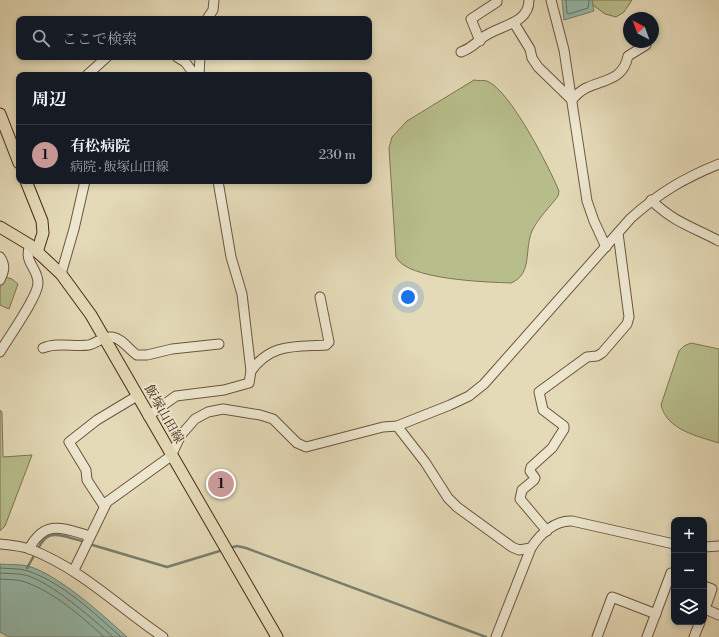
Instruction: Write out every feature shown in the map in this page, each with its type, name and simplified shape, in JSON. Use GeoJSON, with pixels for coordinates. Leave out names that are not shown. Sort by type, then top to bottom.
{"type":"FeatureCollection","features":[{"type":"Feature","properties":{"kind":"main road"},"geometry":{"type":"LineString","coordinates":[[0,114],[16,155]]}},
{"type":"Feature","properties":{"kind":"main road"},"geometry":{"type":"LineString","coordinates":[[27,184],[42,221],[43,233],[33,248]]}},
{"type":"Feature","properties":{"kind":"main road","name":"飯塚山田線"},"geometry":{"type":"LineString","coordinates":[[0,227],[33,248],[61,274],[91,315],[171,456],[278,637]]}},
{"type":"Feature","properties":{"kind":"street"},"geometry":{"type":"LineString","coordinates":[[209,16],[213,10],[214,0]]}},
{"type":"Feature","properties":{"kind":"street"},"geometry":{"type":"LineString","coordinates":[[480,41],[471,19],[491,7],[497,2],[497,0]]}},
{"type":"Feature","properties":{"kind":"street"},"geometry":{"type":"LineString","coordinates":[[461,52],[471,48],[482,38],[514,22],[526,11],[529,0]]}},
{"type":"Feature","properties":{"kind":"street"},"geometry":{"type":"LineString","coordinates":[[551,0],[564,50],[588,201],[594,221],[606,247]]}},
{"type":"Feature","properties":{"kind":"street"},"geometry":{"type":"LineString","coordinates":[[514,22],[530,49],[532,58],[538,67],[572,100]]}},
{"type":"Feature","properties":{"kind":"street"},"geometry":{"type":"LineString","coordinates":[[572,100],[586,88],[613,78],[622,72],[626,66],[628,56],[641,48]]}},
{"type":"Feature","properties":{"kind":"street"},"geometry":{"type":"LineString","coordinates":[[90,72],[104,60]]}},
{"type":"Feature","properties":{"kind":"street"},"geometry":{"type":"LineString","coordinates":[[182,60],[192,72]]}},
{"type":"Feature","properties":{"kind":"street"},"geometry":{"type":"LineString","coordinates":[[199,72],[200,60]]}},
{"type":"Feature","properties":{"kind":"street"},"geometry":{"type":"LineString","coordinates":[[74,570],[104,506],[110,498],[171,456],[181,435],[195,419],[208,412],[223,409],[260,415],[273,419],[297,443],[306,447],[383,427],[397,426],[450,405],[468,396],[484,384],[618,233],[651,200],[675,184],[719,164]]}},
{"type":"Feature","properties":{"kind":"street"},"geometry":{"type":"LineString","coordinates":[[61,274],[74,229],[84,184]]}},
{"type":"Feature","properties":{"kind":"street"},"geometry":{"type":"LineString","coordinates":[[148,416],[180,394],[224,390],[249,383],[251,372],[242,294],[231,257],[219,184]]}},
{"type":"Feature","properties":{"kind":"street"},"geometry":{"type":"LineString","coordinates":[[651,200],[666,214],[680,223],[719,241]]}},
{"type":"Feature","properties":{"kind":"street"},"geometry":{"type":"LineString","coordinates":[[547,531],[520,499],[522,490],[535,478],[530,471],[531,467],[552,448],[564,429],[564,426],[551,418],[543,410],[539,392],[586,357],[597,356],[602,353],[627,324],[628,308],[618,233]]}},
{"type":"Feature","properties":{"kind":"street"},"geometry":{"type":"LineString","coordinates":[[0,352],[37,287],[35,272],[28,261],[27,253],[33,248]]}},
{"type":"Feature","properties":{"kind":"street"},"geometry":{"type":"LineString","coordinates":[[0,257],[4,264],[4,270],[0,280]]}},
{"type":"Feature","properties":{"kind":"street"},"geometry":{"type":"LineString","coordinates":[[251,372],[262,358],[269,353],[292,347],[326,345],[329,342],[320,297]]}},
{"type":"Feature","properties":{"kind":"street"},"geometry":{"type":"LineString","coordinates":[[43,348],[50,345],[74,346],[91,344],[104,338],[112,337],[121,341],[137,355],[147,355],[172,349],[219,344]]}},
{"type":"Feature","properties":{"kind":"street"},"geometry":{"type":"LineString","coordinates":[[104,506],[87,480],[86,470],[69,442],[97,420],[137,396]]}},
{"type":"Feature","properties":{"kind":"street"},"geometry":{"type":"LineString","coordinates":[[397,426],[425,462],[448,498],[457,507],[512,547],[519,550],[531,548]]}},
{"type":"Feature","properties":{"kind":"street"},"geometry":{"type":"LineString","coordinates":[[496,637],[531,548],[547,531],[564,520],[671,543]]}},
{"type":"Feature","properties":{"kind":"street"},"geometry":{"type":"LineString","coordinates":[[29,549],[36,537],[50,529],[59,528],[88,540]]}},
{"type":"Feature","properties":{"kind":"street"},"geometry":{"type":"LineString","coordinates":[[0,544],[29,549],[74,570],[101,589],[137,619],[163,637]]}},
{"type":"Feature","properties":{"kind":"street"},"geometry":{"type":"LineString","coordinates":[[707,547],[719,546]]}},
{"type":"Feature","properties":{"kind":"street"},"geometry":{"type":"LineString","coordinates":[[647,637],[671,573]]}},
{"type":"Feature","properties":{"kind":"street"},"geometry":{"type":"LineString","coordinates":[[707,588],[712,590],[707,602]]}},
{"type":"Feature","properties":{"kind":"street"},"geometry":{"type":"LineString","coordinates":[[597,637],[612,597],[656,614]]}},
{"type":"Feature","properties":{"kind":"street"},"geometry":{"type":"LineString","coordinates":[[707,611],[719,615]]}},
{"type":"Feature","properties":{"kind":"street"},"geometry":{"type":"LineString","coordinates":[[694,637],[699,625]]}},
{"type":"Feature","properties":{"kind":"green space"},"geometry":{"type":"Polygon","coordinates":[[[586,0],[632,0],[624,12],[616,17],[605,14],[586,0]]]}},
{"type":"Feature","properties":{"kind":"green space"},"geometry":{"type":"Polygon","coordinates":[[[474,80],[487,81],[496,87],[507,99],[528,130],[559,191],[558,196],[532,231],[527,260],[522,274],[518,279],[511,283],[484,282],[431,275],[415,271],[403,265],[396,257],[389,148],[392,137],[407,121],[474,80]]]}},
{"type":"Feature","properties":{"kind":"green space"},"geometry":{"type":"Polygon","coordinates":[[[5,277],[12,279],[18,284],[9,309],[0,305],[0,288],[5,277]]]}},
{"type":"Feature","properties":{"kind":"green space"},"geometry":{"type":"Polygon","coordinates":[[[691,343],[719,349],[719,443],[684,431],[676,426],[664,414],[661,405],[679,351],[684,346],[691,343]]]}},
{"type":"Feature","properties":{"kind":"green space"},"geometry":{"type":"Polygon","coordinates":[[[0,410],[2,412],[3,457],[32,455],[5,526],[0,531],[0,410]]]}},
{"type":"Feature","properties":{"kind":"water"},"geometry":{"type":"Polygon","coordinates":[[[562,0],[592,0],[594,11],[564,20],[562,0]]]}},
{"type":"Feature","properties":{"kind":"water"},"geometry":{"type":"Polygon","coordinates":[[[0,564],[28,566],[53,578],[80,597],[127,637],[9,637],[0,632],[0,564]]]}},
{"type":"Feature","properties":{"kind":"waterway"},"geometry":{"type":"LineString","coordinates":[[27,568],[39,547],[48,537],[54,535],[85,542]]}},
{"type":"Feature","properties":{"kind":"waterway"},"geometry":{"type":"LineString","coordinates":[[89,544],[167,567],[223,550]]}},
{"type":"Feature","properties":{"kind":"waterway"},"geometry":{"type":"LineString","coordinates":[[229,548],[237,546],[246,548],[486,637]]}},
{"type":"Feature","properties":{"kind":"place","name":"有松病院"},"geometry":{"type":"Point","coordinates":[221,484]}}]}
